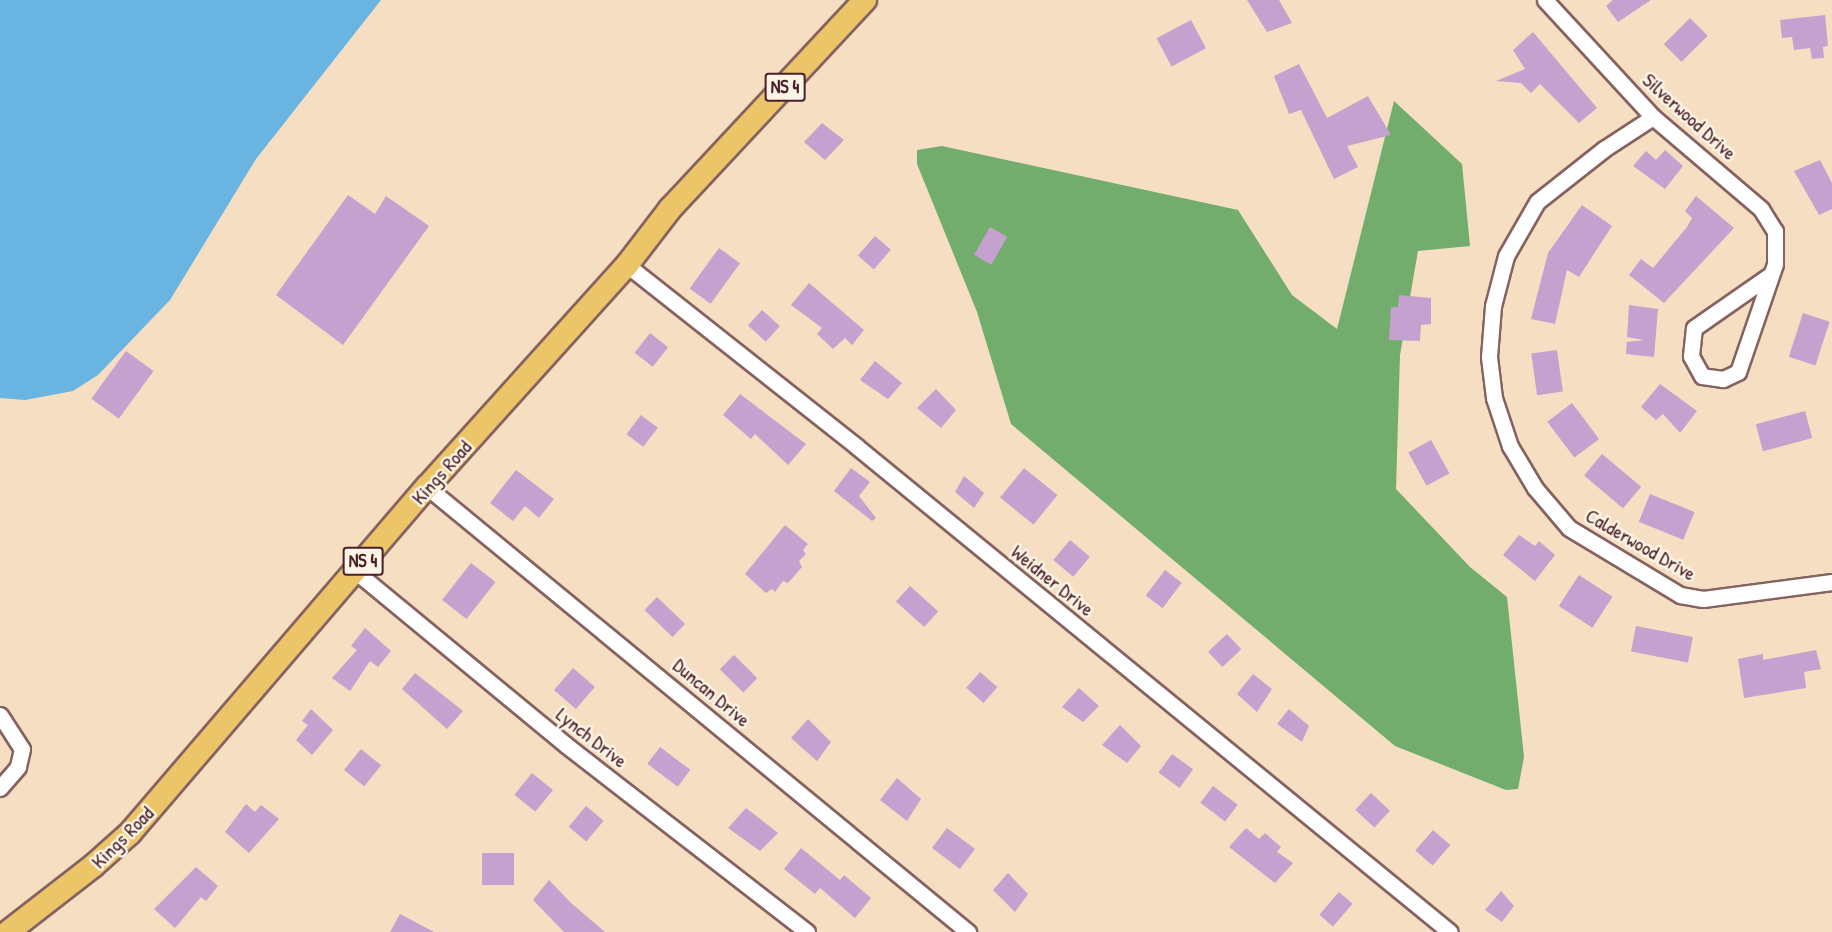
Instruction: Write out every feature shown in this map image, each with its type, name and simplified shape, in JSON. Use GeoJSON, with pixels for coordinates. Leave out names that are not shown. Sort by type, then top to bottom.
{"type":"FeatureCollection","features":[{"type":"Feature","properties":{"kind":"main road","name":"Kings Road"},"geometry":{"type":"LineString","coordinates":[[8,932],[93,866],[130,833],[427,487],[627,265],[670,209],[865,0]]}},
{"type":"Feature","properties":{"kind":"street","name":"Silverwood Drive"},"geometry":{"type":"LineString","coordinates":[[1545,0],[1653,117],[1670,127],[1766,216],[1777,246],[1770,275],[1738,372],[1723,379],[1702,376],[1691,356],[1694,328],[1770,275]]}},
{"type":"Feature","properties":{"kind":"street","name":"Calderwood Drive"},"geometry":{"type":"LineString","coordinates":[[1653,117],[1604,149],[1537,202],[1506,256],[1493,306],[1489,357],[1494,398],[1510,446],[1535,488],[1569,528],[1680,595],[1703,599],[1832,582]]}},
{"type":"Feature","properties":{"kind":"street","name":"Weidner Drive"},"geometry":{"type":"LineString","coordinates":[[627,265],[856,446],[1450,932]]}},
{"type":"Feature","properties":{"kind":"street","name":"Duncan Drive"},"geometry":{"type":"LineString","coordinates":[[427,487],[968,932]]}},
{"type":"Feature","properties":{"kind":"street","name":"Lynch Drive"},"geometry":{"type":"LineString","coordinates":[[355,571],[566,745],[807,932]]}},
{"type":"Feature","properties":{"kind":"street"},"geometry":{"type":"LineString","coordinates":[[0,715],[22,748],[18,767],[0,788]]}},
{"type":"Feature","properties":{"kind":"green space"},"geometry":{"type":"Polygon","coordinates":[[[1394,101],[1462,164],[1470,246],[1418,251],[1400,355],[1396,489],[1470,567],[1507,597],[1524,757],[1518,789],[1506,790],[1395,746],[1011,424],[977,312],[917,164],[917,150],[942,146],[1238,210],[1292,295],[1337,329],[1394,101]]]}},
{"type":"Feature","properties":{"kind":"water"},"geometry":{"type":"Polygon","coordinates":[[[0,0],[381,0],[256,159],[170,300],[98,375],[73,391],[25,400],[0,398],[0,0]]]}},
{"type":"Feature","properties":{"kind":"building"},"geometry":{"type":"Polygon","coordinates":[[[1247,0],[1279,0],[1292,23],[1267,32],[1247,0]]]}},
{"type":"Feature","properties":{"kind":"building"},"geometry":{"type":"Polygon","coordinates":[[[1613,0],[1651,0],[1618,22],[1606,6],[1613,0]]]}},
{"type":"Feature","properties":{"kind":"building"},"geometry":{"type":"Polygon","coordinates":[[[1825,15],[1828,46],[1823,47],[1824,58],[1812,59],[1810,48],[1794,50],[1792,37],[1782,38],[1780,20],[1825,15]]]}},
{"type":"Feature","properties":{"kind":"building"},"geometry":{"type":"Polygon","coordinates":[[[1690,18],[1708,36],[1682,62],[1664,44],[1690,18]]]}},
{"type":"Feature","properties":{"kind":"building"},"geometry":{"type":"Polygon","coordinates":[[[1191,20],[1206,48],[1172,67],[1157,38],[1191,20]]]}},
{"type":"Feature","properties":{"kind":"building"},"geometry":{"type":"Polygon","coordinates":[[[1533,32],[1597,108],[1579,123],[1540,84],[1531,93],[1521,83],[1496,81],[1525,69],[1513,50],[1533,32]]]}},
{"type":"Feature","properties":{"kind":"building"},"geometry":{"type":"Polygon","coordinates":[[[1299,64],[1327,118],[1368,96],[1391,135],[1347,146],[1358,167],[1334,179],[1301,110],[1289,114],[1274,76],[1299,64]]]}},
{"type":"Feature","properties":{"kind":"building"},"geometry":{"type":"Polygon","coordinates":[[[822,123],[844,140],[825,160],[804,142],[822,123]]]}},
{"type":"Feature","properties":{"kind":"building"},"geometry":{"type":"Polygon","coordinates":[[[1665,150],[1683,166],[1665,189],[1633,166],[1646,151],[1656,160],[1665,150]]]}},
{"type":"Feature","properties":{"kind":"building"},"geometry":{"type":"Polygon","coordinates":[[[1820,160],[1832,183],[1832,209],[1819,215],[1794,171],[1820,160]]]}},
{"type":"Feature","properties":{"kind":"building"},"geometry":{"type":"Polygon","coordinates":[[[348,195],[375,214],[386,196],[429,226],[343,345],[276,295],[348,195]]]}},
{"type":"Feature","properties":{"kind":"building"},"geometry":{"type":"Polygon","coordinates":[[[1696,196],[1734,228],[1664,303],[1629,275],[1641,259],[1653,268],[1687,227],[1692,218],[1685,211],[1696,196]]]}},
{"type":"Feature","properties":{"kind":"building"},"geometry":{"type":"Polygon","coordinates":[[[1582,205],[1612,226],[1579,277],[1567,270],[1555,324],[1531,319],[1548,253],[1582,205]]]}},
{"type":"Feature","properties":{"kind":"building"},"geometry":{"type":"Polygon","coordinates":[[[990,227],[1007,237],[991,265],[974,255],[990,227]]]}},
{"type":"Feature","properties":{"kind":"building"},"geometry":{"type":"Polygon","coordinates":[[[875,236],[891,250],[874,269],[858,256],[875,236]]]}},
{"type":"Feature","properties":{"kind":"building"},"geometry":{"type":"Polygon","coordinates":[[[719,248],[740,263],[711,304],[690,288],[719,248]]]}},
{"type":"Feature","properties":{"kind":"building"},"geometry":{"type":"Polygon","coordinates":[[[809,283],[864,330],[852,345],[845,338],[833,349],[817,334],[822,328],[791,305],[809,283]]]}},
{"type":"Feature","properties":{"kind":"building"},"geometry":{"type":"Polygon","coordinates":[[[1399,295],[1431,298],[1431,324],[1421,325],[1420,341],[1389,340],[1391,307],[1398,307],[1399,295]]]}},
{"type":"Feature","properties":{"kind":"building"},"geometry":{"type":"Polygon","coordinates":[[[1629,305],[1658,309],[1654,357],[1626,354],[1627,342],[1644,340],[1627,337],[1629,305]]]}},
{"type":"Feature","properties":{"kind":"building"},"geometry":{"type":"Polygon","coordinates":[[[762,310],[780,326],[766,342],[748,326],[762,310]]]}},
{"type":"Feature","properties":{"kind":"building"},"geometry":{"type":"Polygon","coordinates":[[[1803,313],[1830,322],[1815,365],[1789,357],[1803,313]]]}},
{"type":"Feature","properties":{"kind":"building"},"geometry":{"type":"Polygon","coordinates":[[[650,333],[668,347],[653,367],[635,353],[650,333]]]}},
{"type":"Feature","properties":{"kind":"building"},"geometry":{"type":"Polygon","coordinates":[[[1557,350],[1563,392],[1537,395],[1531,354],[1557,350]]]}},
{"type":"Feature","properties":{"kind":"building"},"geometry":{"type":"Polygon","coordinates":[[[126,351],[154,371],[119,419],[91,399],[126,351]]]}},
{"type":"Feature","properties":{"kind":"building"},"geometry":{"type":"Polygon","coordinates":[[[875,361],[902,383],[888,399],[860,380],[875,361]]]}},
{"type":"Feature","properties":{"kind":"building"},"geometry":{"type":"Polygon","coordinates":[[[1660,384],[1697,411],[1680,433],[1663,414],[1656,420],[1641,407],[1660,384]]]}},
{"type":"Feature","properties":{"kind":"building"},"geometry":{"type":"Polygon","coordinates":[[[936,389],[956,410],[941,428],[917,408],[936,389]]]}},
{"type":"Feature","properties":{"kind":"building"},"geometry":{"type":"Polygon","coordinates":[[[740,394],[806,444],[788,465],[755,434],[751,439],[723,415],[740,394]]]}},
{"type":"Feature","properties":{"kind":"building"},"geometry":{"type":"Polygon","coordinates":[[[1572,403],[1599,439],[1574,458],[1547,422],[1572,403]]]}},
{"type":"Feature","properties":{"kind":"building"},"geometry":{"type":"Polygon","coordinates":[[[1805,411],[1812,438],[1763,451],[1756,424],[1805,411]]]}},
{"type":"Feature","properties":{"kind":"building"},"geometry":{"type":"Polygon","coordinates":[[[641,415],[658,428],[643,447],[627,434],[641,415]]]}},
{"type":"Feature","properties":{"kind":"building"},"geometry":{"type":"Polygon","coordinates":[[[1431,440],[1449,473],[1427,486],[1408,453],[1431,440]]]}},
{"type":"Feature","properties":{"kind":"building"},"geometry":{"type":"Polygon","coordinates":[[[1602,454],[1641,487],[1623,508],[1584,475],[1602,454]]]}},
{"type":"Feature","properties":{"kind":"building"},"geometry":{"type":"Polygon","coordinates":[[[851,468],[870,482],[859,496],[876,518],[872,521],[834,491],[851,468]]]}},
{"type":"Feature","properties":{"kind":"building"},"geometry":{"type":"Polygon","coordinates":[[[1024,468],[1057,495],[1034,525],[1000,498],[1024,468]]]}},
{"type":"Feature","properties":{"kind":"building"},"geometry":{"type":"Polygon","coordinates":[[[516,470],[554,499],[539,518],[525,506],[513,521],[490,503],[516,470]]]}},
{"type":"Feature","properties":{"kind":"building"},"geometry":{"type":"Polygon","coordinates":[[[964,476],[984,493],[974,508],[955,492],[964,476]]]}},
{"type":"Feature","properties":{"kind":"building"},"geometry":{"type":"Polygon","coordinates":[[[1650,494],[1695,512],[1683,540],[1639,522],[1650,494]]]}},
{"type":"Feature","properties":{"kind":"building"},"geometry":{"type":"Polygon","coordinates":[[[785,525],[808,544],[803,550],[806,554],[799,561],[802,567],[788,583],[783,581],[775,592],[772,589],[766,593],[745,574],[785,525]]]}},
{"type":"Feature","properties":{"kind":"building"},"geometry":{"type":"Polygon","coordinates":[[[1519,535],[1535,546],[1539,541],[1555,555],[1535,581],[1503,555],[1519,535]]]}},
{"type":"Feature","properties":{"kind":"building"},"geometry":{"type":"Polygon","coordinates":[[[1070,540],[1090,557],[1073,577],[1053,560],[1070,540]]]}},
{"type":"Feature","properties":{"kind":"building"},"geometry":{"type":"Polygon","coordinates":[[[471,563],[495,582],[466,619],[442,600],[471,563]]]}},
{"type":"Feature","properties":{"kind":"building"},"geometry":{"type":"Polygon","coordinates":[[[1165,570],[1182,583],[1163,608],[1146,596],[1165,570]]]}},
{"type":"Feature","properties":{"kind":"building"},"geometry":{"type":"Polygon","coordinates":[[[1579,575],[1613,597],[1592,628],[1559,606],[1579,575]]]}},
{"type":"Feature","properties":{"kind":"building"},"geometry":{"type":"Polygon","coordinates":[[[910,586],[938,611],[924,627],[896,602],[910,586]]]}},
{"type":"Feature","properties":{"kind":"building"},"geometry":{"type":"Polygon","coordinates":[[[657,597],[685,624],[673,637],[644,610],[657,597]]]}},
{"type":"Feature","properties":{"kind":"building"},"geometry":{"type":"Polygon","coordinates":[[[1636,626],[1693,637],[1688,663],[1631,652],[1636,626]]]}},
{"type":"Feature","properties":{"kind":"building"},"geometry":{"type":"Polygon","coordinates":[[[365,628],[391,651],[378,667],[370,661],[350,691],[332,678],[357,650],[351,646],[365,628]]]}},
{"type":"Feature","properties":{"kind":"building"},"geometry":{"type":"Polygon","coordinates":[[[1227,634],[1241,649],[1222,667],[1208,652],[1227,634]]]}},
{"type":"Feature","properties":{"kind":"building"},"geometry":{"type":"Polygon","coordinates":[[[1816,650],[1821,669],[1804,672],[1806,688],[1744,698],[1738,659],[1763,654],[1763,660],[1816,650]]]}},
{"type":"Feature","properties":{"kind":"building"},"geometry":{"type":"Polygon","coordinates":[[[734,655],[757,678],[743,692],[720,669],[734,655]]]}},
{"type":"Feature","properties":{"kind":"building"},"geometry":{"type":"Polygon","coordinates":[[[573,668],[595,687],[576,709],[554,690],[573,668]]]}},
{"type":"Feature","properties":{"kind":"building"},"geometry":{"type":"Polygon","coordinates":[[[980,672],[997,687],[984,703],[966,688],[980,672]]]}},
{"type":"Feature","properties":{"kind":"building"},"geometry":{"type":"Polygon","coordinates":[[[415,673],[463,711],[447,729],[402,689],[415,673]]]}},
{"type":"Feature","properties":{"kind":"building"},"geometry":{"type":"Polygon","coordinates":[[[1253,674],[1272,689],[1257,712],[1237,694],[1253,674]]]}},
{"type":"Feature","properties":{"kind":"building"},"geometry":{"type":"Polygon","coordinates":[[[1079,688],[1099,706],[1083,722],[1062,707],[1079,688]]]}},
{"type":"Feature","properties":{"kind":"building"},"geometry":{"type":"Polygon","coordinates":[[[311,709],[333,730],[312,755],[296,740],[308,725],[302,721],[311,709]]]}},
{"type":"Feature","properties":{"kind":"building"},"geometry":{"type":"Polygon","coordinates":[[[1289,709],[1309,726],[1302,742],[1277,724],[1289,709]]]}},
{"type":"Feature","properties":{"kind":"building"},"geometry":{"type":"Polygon","coordinates":[[[808,719],[831,742],[817,761],[791,738],[808,719]]]}},
{"type":"Feature","properties":{"kind":"building"},"geometry":{"type":"Polygon","coordinates":[[[1120,725],[1141,746],[1127,763],[1102,745],[1120,725]]]}},
{"type":"Feature","properties":{"kind":"building"},"geometry":{"type":"Polygon","coordinates":[[[660,747],[690,770],[678,787],[647,764],[660,747]]]}},
{"type":"Feature","properties":{"kind":"building"},"geometry":{"type":"Polygon","coordinates":[[[361,749],[381,765],[364,786],[344,770],[361,749]]]}},
{"type":"Feature","properties":{"kind":"building"},"geometry":{"type":"Polygon","coordinates":[[[1172,754],[1193,769],[1180,788],[1158,773],[1172,754]]]}},
{"type":"Feature","properties":{"kind":"building"},"geometry":{"type":"Polygon","coordinates":[[[532,773],[553,790],[535,812],[514,795],[532,773]]]}},
{"type":"Feature","properties":{"kind":"building"},"geometry":{"type":"Polygon","coordinates":[[[897,778],[921,799],[907,821],[880,800],[897,778]]]}},
{"type":"Feature","properties":{"kind":"building"},"geometry":{"type":"Polygon","coordinates":[[[1213,786],[1238,805],[1225,821],[1200,803],[1213,786]]]}},
{"type":"Feature","properties":{"kind":"building"},"geometry":{"type":"Polygon","coordinates":[[[1371,793],[1390,811],[1374,828],[1355,810],[1371,793]]]}},
{"type":"Feature","properties":{"kind":"building"},"geometry":{"type":"Polygon","coordinates":[[[246,804],[255,812],[261,805],[279,819],[249,853],[225,832],[246,804]]]}},
{"type":"Feature","properties":{"kind":"building"},"geometry":{"type":"Polygon","coordinates":[[[586,806],[604,821],[586,841],[569,827],[586,806]]]}},
{"type":"Feature","properties":{"kind":"building"},"geometry":{"type":"Polygon","coordinates":[[[746,808],[778,833],[760,851],[728,828],[746,808]]]}},
{"type":"Feature","properties":{"kind":"building"},"geometry":{"type":"Polygon","coordinates":[[[947,828],[975,849],[960,869],[932,848],[947,828]]]}},
{"type":"Feature","properties":{"kind":"building"},"geometry":{"type":"Polygon","coordinates":[[[1246,828],[1259,839],[1265,833],[1281,847],[1277,852],[1293,863],[1275,883],[1229,847],[1246,828]]]}},
{"type":"Feature","properties":{"kind":"building"},"geometry":{"type":"Polygon","coordinates":[[[1433,830],[1450,845],[1433,865],[1415,850],[1433,830]]]}},
{"type":"Feature","properties":{"kind":"building"},"geometry":{"type":"Polygon","coordinates":[[[801,848],[840,880],[844,875],[871,898],[855,918],[820,888],[815,894],[784,869],[801,848]]]}},
{"type":"Feature","properties":{"kind":"building"},"geometry":{"type":"Polygon","coordinates":[[[482,853],[514,853],[514,885],[482,885],[482,853]]]}},
{"type":"Feature","properties":{"kind":"building"},"geometry":{"type":"Polygon","coordinates":[[[196,867],[218,886],[206,901],[201,897],[175,928],[154,909],[196,867]]]}},
{"type":"Feature","properties":{"kind":"building"},"geometry":{"type":"Polygon","coordinates":[[[1008,873],[1028,894],[1015,912],[993,890],[1008,873]]]}},
{"type":"Feature","properties":{"kind":"building"},"geometry":{"type":"Polygon","coordinates":[[[549,880],[571,903],[605,932],[564,932],[533,900],[549,880]]]}},
{"type":"Feature","properties":{"kind":"building"},"geometry":{"type":"Polygon","coordinates":[[[1501,891],[1514,906],[1502,922],[1485,910],[1501,891]]]}},
{"type":"Feature","properties":{"kind":"building"},"geometry":{"type":"Polygon","coordinates":[[[1339,892],[1353,904],[1333,926],[1319,915],[1339,892]]]}},
{"type":"Feature","properties":{"kind":"building"},"geometry":{"type":"Polygon","coordinates":[[[400,914],[434,932],[390,932],[400,914]]]}}]}
